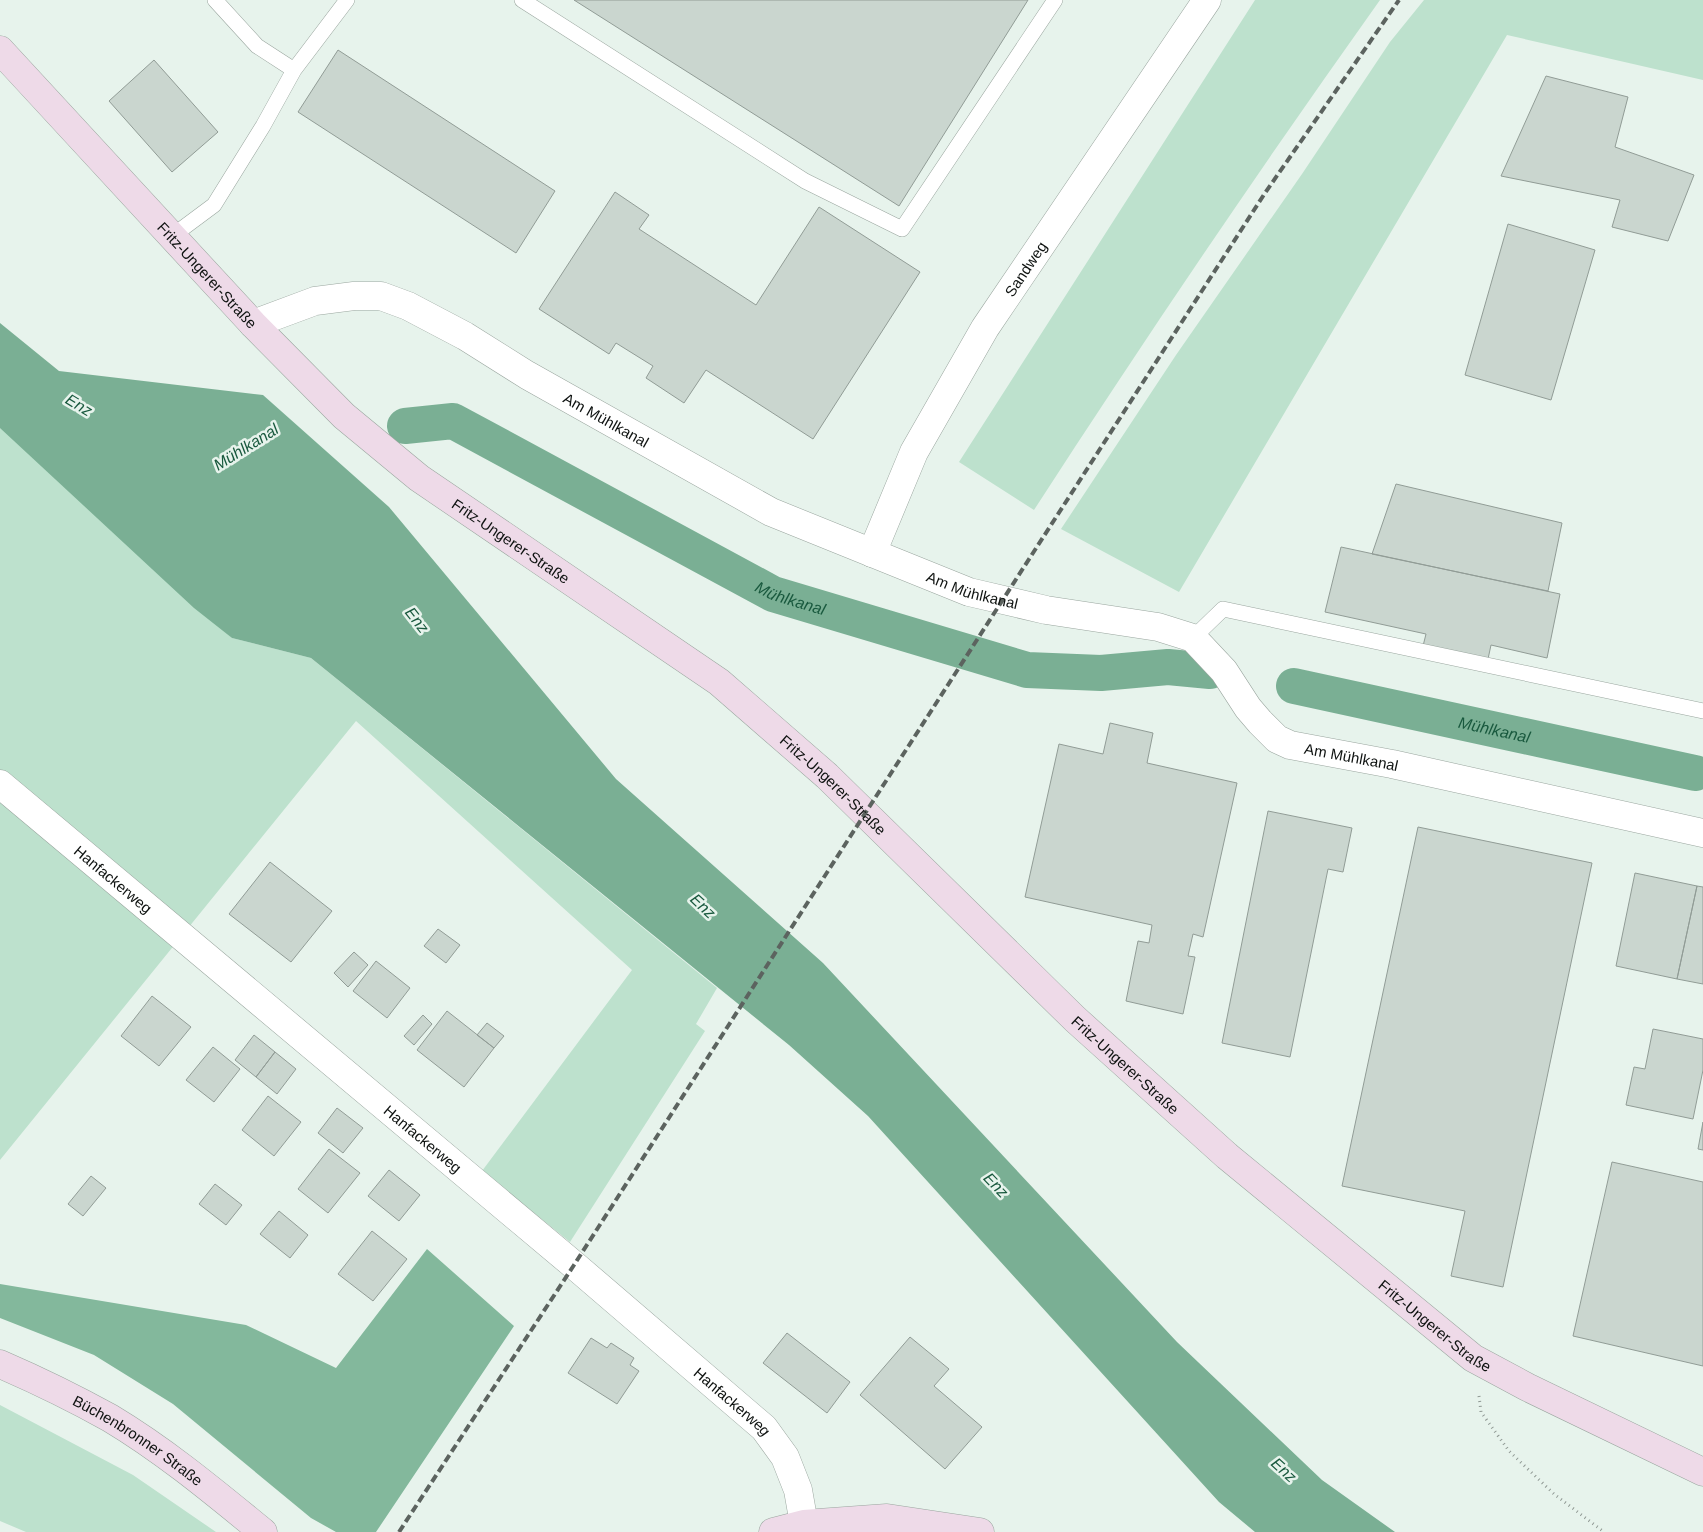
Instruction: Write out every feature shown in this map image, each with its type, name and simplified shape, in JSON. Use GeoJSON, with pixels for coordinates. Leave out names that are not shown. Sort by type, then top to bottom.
{"type":"FeatureCollection","features":[{"type":"Feature","properties":{"kind":"street","name":"Sandweg"},"geometry":{"type":"LineString","coordinates":[[872,553],[914,452],[985,328],[1207,0]]}},
{"type":"Feature","properties":{"kind":"street","name":"Fritz-Ungerer-Straße"},"geometry":{"type":"LineString","coordinates":[[0,50],[172,238],[253,324],[344,416],[419,478],[719,682],[827,776],[1075,1019],[1227,1156],[1473,1358],[1527,1387],[1703,1472]]}},
{"type":"Feature","properties":{"kind":"street","name":"Am Mühlkanal"},"geometry":{"type":"LineString","coordinates":[[253,324],[315,301],[354,296],[381,296],[408,306],[465,336],[527,375],[771,512],[969,592],[1046,610],[1158,627],[1193,638],[1224,671],[1248,708],[1277,739],[1290,745],[1392,764],[1703,833]]}},
{"type":"Feature","properties":{"kind":"street","name":"Hanfackerweg"},"geometry":{"type":"LineString","coordinates":[[0,784],[567,1258],[764,1428],[785,1457],[798,1490],[804,1524]]}},
{"type":"Feature","properties":{"kind":"street","name":"Büchenbronner Straße"},"geometry":{"type":"LineString","coordinates":[[0,1364],[39,1381],[110,1419],[183,1468],[263,1532]]}},
{"type":"Feature","properties":{"kind":"street"},"geometry":{"type":"LineString","coordinates":[[772,1532],[804,1524],[887,1518],[980,1532]]}},
{"type":"Feature","properties":{"kind":"lane"},"geometry":{"type":"LineString","coordinates":[[215,0],[257,46],[294,70]]}},
{"type":"Feature","properties":{"kind":"lane"},"geometry":{"type":"LineString","coordinates":[[172,238],[214,205],[263,126],[294,70],[347,0]]}},
{"type":"Feature","properties":{"kind":"lane"},"geometry":{"type":"LineString","coordinates":[[522,0],[805,181],[902,229],[1055,0]]}},
{"type":"Feature","properties":{"kind":"lane"},"geometry":{"type":"LineString","coordinates":[[1193,638],[1223,609],[1703,711]]}},
{"type":"Feature","properties":{"kind":"path"},"geometry":{"type":"LineString","coordinates":[[1473,1358],[1481,1412],[1509,1451],[1554,1494],[1604,1532]]}},
{"type":"Feature","properties":{"kind":"shaded area"},"geometry":{"type":"Polygon","coordinates":[[[1255,0],[1380,0],[1204,253],[1034,510],[959,462],[1255,0]]]}},
{"type":"Feature","properties":{"kind":"shaded area"},"geometry":{"type":"Polygon","coordinates":[[[1424,0],[1703,0],[1703,80],[1507,35],[1179,592],[1061,529],[1176,355],[1302,174],[1390,42],[1424,0]]]}},
{"type":"Feature","properties":{"kind":"shaded area"},"geometry":{"type":"Polygon","coordinates":[[[0,426],[232,638],[311,658],[717,988],[696,1024],[705,1031],[570,1242],[482,1171],[632,970],[356,721],[0,1160],[0,426]]]}},
{"type":"Feature","properties":{"kind":"shaded area"},"geometry":{"type":"Polygon","coordinates":[[[427,1249],[514,1326],[376,1532],[336,1532],[311,1518],[173,1404],[94,1355],[0,1318],[0,1284],[246,1325],[336,1368],[427,1249]]]}},
{"type":"Feature","properties":{"kind":"shaded area"},"geometry":{"type":"Polygon","coordinates":[[[0,1405],[133,1475],[216,1532],[26,1532],[0,1521],[0,1405]]]}},
{"type":"Feature","properties":{"kind":"water","name":"Enz"},"geometry":{"type":"Polygon","coordinates":[[[0,323],[59,371],[263,395],[389,507],[616,779],[823,963],[1177,1342],[1322,1480],[1395,1532],[1255,1532],[1219,1502],[868,1116],[789,1045],[311,658],[232,638],[194,608],[0,428],[0,323]]]}},
{"type":"Feature","properties":{"kind":"building"},"geometry":{"type":"Polygon","coordinates":[[[574,0],[1028,0],[899,206],[574,0]]]}},
{"type":"Feature","properties":{"kind":"building"},"geometry":{"type":"Polygon","coordinates":[[[338,50],[555,191],[516,253],[298,112],[338,50]]]}},
{"type":"Feature","properties":{"kind":"building"},"geometry":{"type":"Polygon","coordinates":[[[154,60],[218,132],[172,172],[109,101],[154,60]]]}},
{"type":"Feature","properties":{"kind":"building"},"geometry":{"type":"Polygon","coordinates":[[[1546,76],[1628,97],[1615,147],[1694,175],[1668,241],[1612,227],[1620,200],[1501,176],[1546,76]]]}},
{"type":"Feature","properties":{"kind":"building"},"geometry":{"type":"Polygon","coordinates":[[[615,192],[649,215],[639,229],[756,305],[819,207],[920,272],[813,439],[706,370],[684,403],[646,378],[653,366],[616,343],[609,354],[539,309],[615,192]]]}},
{"type":"Feature","properties":{"kind":"building"},"geometry":{"type":"Polygon","coordinates":[[[1508,224],[1595,250],[1551,400],[1465,375],[1508,224]]]}},
{"type":"Feature","properties":{"kind":"building"},"geometry":{"type":"Polygon","coordinates":[[[1396,484],[1562,523],[1548,591],[1372,554],[1396,484]]]}},
{"type":"Feature","properties":{"kind":"building"},"geometry":{"type":"Polygon","coordinates":[[[1341,547],[1560,594],[1547,658],[1491,645],[1488,659],[1423,646],[1426,634],[1325,612],[1341,547]]]}},
{"type":"Feature","properties":{"kind":"building"},"geometry":{"type":"Polygon","coordinates":[[[1110,723],[1153,733],[1147,763],[1237,783],[1203,937],[1193,934],[1188,956],[1195,957],[1183,1014],[1126,1001],[1138,941],[1149,943],[1152,925],[1025,897],[1059,744],[1103,754],[1110,723]]]}},
{"type":"Feature","properties":{"kind":"building"},"geometry":{"type":"Polygon","coordinates":[[[1268,811],[1352,828],[1343,872],[1328,869],[1290,1057],[1222,1043],[1268,811]]]}},
{"type":"Feature","properties":{"kind":"building"},"geometry":{"type":"Polygon","coordinates":[[[1418,827],[1592,863],[1503,1287],[1451,1276],[1465,1211],[1342,1186],[1418,827]]]}},
{"type":"Feature","properties":{"kind":"building"},"geometry":{"type":"Polygon","coordinates":[[[270,862],[332,911],[291,962],[229,914],[270,862]]]}},
{"type":"Feature","properties":{"kind":"building"},"geometry":{"type":"Polygon","coordinates":[[[1635,873],[1697,886],[1677,979],[1616,966],[1635,873]]]}},
{"type":"Feature","properties":{"kind":"building"},"geometry":{"type":"Polygon","coordinates":[[[1697,886],[1703,887],[1703,984],[1677,979],[1697,886]]]}},
{"type":"Feature","properties":{"kind":"building"},"geometry":{"type":"Polygon","coordinates":[[[438,929],[460,945],[446,963],[424,946],[438,929]]]}},
{"type":"Feature","properties":{"kind":"building"},"geometry":{"type":"Polygon","coordinates":[[[354,952],[368,965],[348,987],[334,973],[354,952]]]}},
{"type":"Feature","properties":{"kind":"building"},"geometry":{"type":"Polygon","coordinates":[[[376,961],[410,988],[387,1018],[353,991],[376,961]]]}},
{"type":"Feature","properties":{"kind":"building"},"geometry":{"type":"Polygon","coordinates":[[[152,996],[191,1027],[159,1066],[121,1036],[152,996]]]}},
{"type":"Feature","properties":{"kind":"building"},"geometry":{"type":"Polygon","coordinates":[[[447,1011],[494,1048],[464,1087],[417,1050],[447,1011]]]}},
{"type":"Feature","properties":{"kind":"building"},"geometry":{"type":"Polygon","coordinates":[[[423,1015],[432,1024],[414,1045],[404,1036],[423,1015]]]}},
{"type":"Feature","properties":{"kind":"building"},"geometry":{"type":"Polygon","coordinates":[[[487,1023],[504,1036],[494,1048],[477,1035],[487,1023]]]}},
{"type":"Feature","properties":{"kind":"building"},"geometry":{"type":"Polygon","coordinates":[[[1653,1029],[1703,1039],[1703,1070],[1693,1119],[1626,1105],[1634,1067],[1645,1069],[1653,1029]]]}},
{"type":"Feature","properties":{"kind":"building"},"geometry":{"type":"Polygon","coordinates":[[[254,1035],[275,1052],[256,1077],[235,1060],[254,1035]]]}},
{"type":"Feature","properties":{"kind":"building"},"geometry":{"type":"Polygon","coordinates":[[[213,1047],[240,1069],[214,1102],[186,1080],[213,1047]]]}},
{"type":"Feature","properties":{"kind":"building"},"geometry":{"type":"Polygon","coordinates":[[[275,1052],[296,1069],[277,1094],[256,1077],[275,1052]]]}},
{"type":"Feature","properties":{"kind":"building"},"geometry":{"type":"Polygon","coordinates":[[[268,1096],[301,1122],[274,1156],[242,1130],[268,1096]]]}},
{"type":"Feature","properties":{"kind":"building"},"geometry":{"type":"Polygon","coordinates":[[[337,1108],[363,1128],[343,1153],[318,1133],[337,1108]]]}},
{"type":"Feature","properties":{"kind":"building"},"geometry":{"type":"Polygon","coordinates":[[[1703,1122],[1703,1150],[1698,1149],[1703,1122]]]}},
{"type":"Feature","properties":{"kind":"building"},"geometry":{"type":"Polygon","coordinates":[[[329,1149],[360,1173],[328,1213],[298,1189],[329,1149]]]}},
{"type":"Feature","properties":{"kind":"building"},"geometry":{"type":"Polygon","coordinates":[[[1612,1162],[1703,1182],[1703,1366],[1573,1336],[1612,1162]]]}},
{"type":"Feature","properties":{"kind":"building"},"geometry":{"type":"Polygon","coordinates":[[[389,1170],[420,1195],[399,1221],[368,1196],[389,1170]]]}},
{"type":"Feature","properties":{"kind":"building"},"geometry":{"type":"Polygon","coordinates":[[[91,1176],[106,1188],[83,1216],[68,1204],[91,1176]]]}},
{"type":"Feature","properties":{"kind":"building"},"geometry":{"type":"Polygon","coordinates":[[[215,1184],[242,1205],[226,1225],[199,1204],[215,1184]]]}},
{"type":"Feature","properties":{"kind":"building"},"geometry":{"type":"Polygon","coordinates":[[[279,1211],[308,1235],[290,1258],[260,1234],[279,1211]]]}},
{"type":"Feature","properties":{"kind":"building"},"geometry":{"type":"Polygon","coordinates":[[[372,1231],[407,1259],[373,1301],[338,1274],[372,1231]]]}},
{"type":"Feature","properties":{"kind":"building"},"geometry":{"type":"Polygon","coordinates":[[[787,1333],[850,1382],[827,1413],[763,1363],[787,1333]]]}},
{"type":"Feature","properties":{"kind":"building"},"geometry":{"type":"Polygon","coordinates":[[[910,1337],[949,1369],[934,1386],[982,1427],[945,1469],[860,1395],[910,1337]]]}},
{"type":"Feature","properties":{"kind":"building"},"geometry":{"type":"Polygon","coordinates":[[[591,1338],[607,1348],[611,1343],[634,1358],[630,1365],[639,1371],[617,1404],[568,1373],[591,1338]]]}},
{"type":"Feature","properties":{"kind":"waterway","name":"Mühlkanal"},"geometry":{"type":"LineString","coordinates":[[405,426],[453,421],[773,594],[1027,670],[1101,673],[1168,667],[1210,671]]}},
{"type":"Feature","properties":{"kind":"waterway","name":"Mühlkanal"},"geometry":{"type":"LineString","coordinates":[[1294,686],[1695,773]]}},
{"type":"Feature","properties":{"kind":"railway"},"geometry":{"type":"LineString","coordinates":[[399,1532],[574,1265],[1265,193],[1399,0]]}}]}
